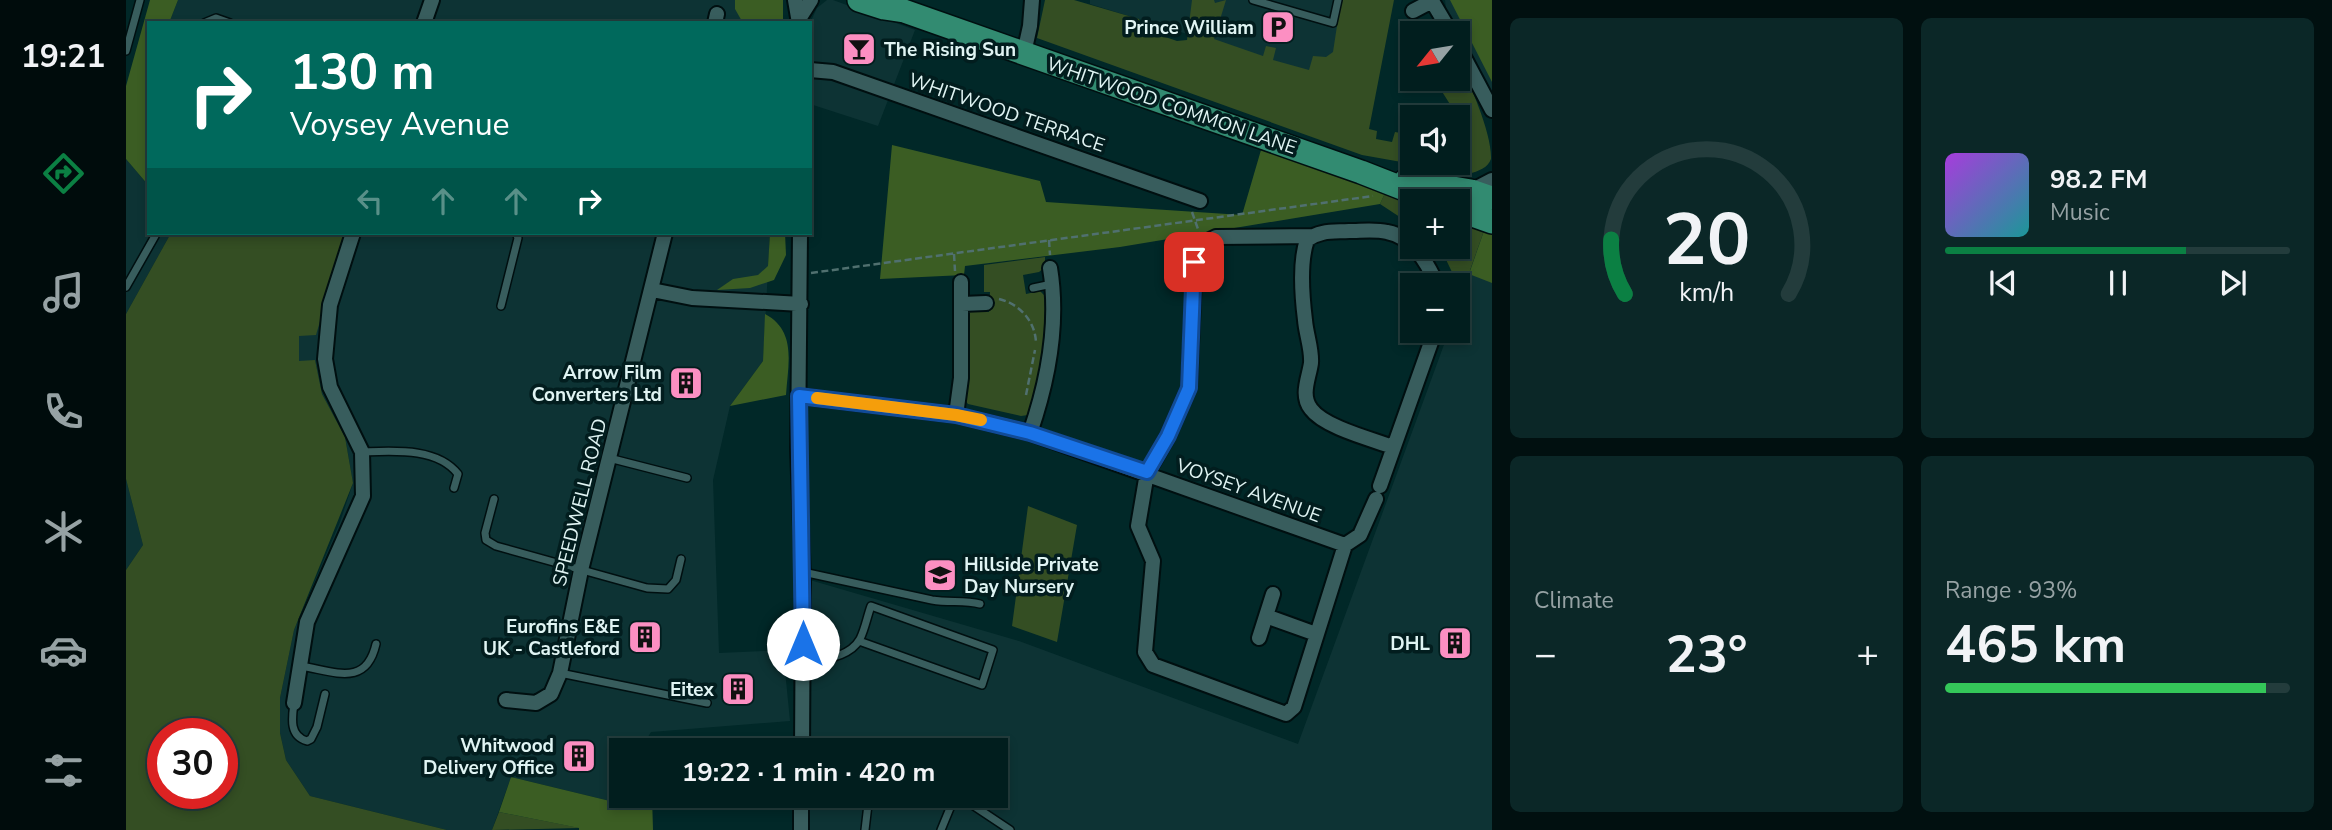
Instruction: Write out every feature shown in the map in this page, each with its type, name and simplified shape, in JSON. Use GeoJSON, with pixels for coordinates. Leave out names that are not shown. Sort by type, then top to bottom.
{"type":"FeatureCollection","features":[{"type":"Feature","properties":{"kind":"main road","name":"WHITWOOD COMMON LANE"},"geometry":{"type":"LineString","coordinates":[[859,0],[884,8],[897,5],[1404,189]]}},
{"type":"Feature","properties":{"kind":"main road","name":"WHITWOOD COMMON LANE"},"geometry":{"type":"LineString","coordinates":[[1361,172],[1483,196],[1492,222]]}},
{"type":"Feature","properties":{"kind":"street"},"geometry":{"type":"LineString","coordinates":[[429,21],[432,0]]}},
{"type":"Feature","properties":{"kind":"street"},"geometry":{"type":"LineString","coordinates":[[1024,53],[1030,26],[1031,0]]}},
{"type":"Feature","properties":{"kind":"street"},"geometry":{"type":"LineString","coordinates":[[1413,11],[1432,0],[1444,21]]}},
{"type":"Feature","properties":{"kind":"street"},"geometry":{"type":"LineString","coordinates":[[799,21],[806,1]]}},
{"type":"Feature","properties":{"kind":"street"},"geometry":{"type":"LineString","coordinates":[[1470,69],[1492,110]]}},
{"type":"Feature","properties":{"kind":"street","name":"WHITWOOD TERRACE"},"geometry":{"type":"LineString","coordinates":[[812,70],[833,72],[1194,207]]}},
{"type":"Feature","properties":{"kind":"street"},"geometry":{"type":"LineString","coordinates":[[1393,447],[1331,423],[1312,411],[1307,402],[1305,396],[1311,359],[1305,319],[1303,252],[1307,240],[1323,232],[1385,231],[1397,234],[1419,255],[1430,273]]}},
{"type":"Feature","properties":{"kind":"street"},"geometry":{"type":"LineString","coordinates":[[294,703],[307,622],[363,496],[362,452],[330,387],[325,359],[330,305],[352,235]]}},
{"type":"Feature","properties":{"kind":"street","name":"SPEEDWELL ROAD"},"geometry":{"type":"LineString","coordinates":[[506,700],[536,703],[551,694],[560,673],[581,570],[665,235]]}},
{"type":"Feature","properties":{"kind":"street"},"geometry":{"type":"LineString","coordinates":[[800,235],[802,738]]}},
{"type":"Feature","properties":{"kind":"street"},"geometry":{"type":"LineString","coordinates":[[1313,236],[1216,237],[1200,245],[1195,255],[1189,388],[1168,436],[1147,472],[1138,526],[1153,561],[1145,652],[1153,665],[1286,714],[1294,706],[1345,545],[1360,535],[1378,493],[1431,343]]}},
{"type":"Feature","properties":{"kind":"street"},"geometry":{"type":"LineString","coordinates":[[1030,433],[1037,414],[1049,357],[1053,317],[1050,268]]}},
{"type":"Feature","properties":{"kind":"street"},"geometry":{"type":"LineString","coordinates":[[956,415],[961,378],[961,282]]}},
{"type":"Feature","properties":{"kind":"street"},"geometry":{"type":"LineString","coordinates":[[652,290],[692,298],[801,304]]}},
{"type":"Feature","properties":{"kind":"street"},"geometry":{"type":"LineString","coordinates":[[961,304],[986,303]]}},
{"type":"Feature","properties":{"kind":"street","name":"VOYSEY AVENUE"},"geometry":{"type":"LineString","coordinates":[[799,396],[956,415],[1030,433],[1147,472],[1345,545]]}},
{"type":"Feature","properties":{"kind":"street"},"geometry":{"type":"LineString","coordinates":[[1259,638],[1273,594]]}},
{"type":"Feature","properties":{"kind":"street"},"geometry":{"type":"LineString","coordinates":[[1266,616],[1316,634]]}},
{"type":"Feature","properties":{"kind":"street"},"geometry":{"type":"LineString","coordinates":[[801,808],[801,830]]}},
{"type":"Feature","properties":{"kind":"lane"},"geometry":{"type":"LineString","coordinates":[[126,51],[140,0]]}},
{"type":"Feature","properties":{"kind":"lane"},"geometry":{"type":"LineString","coordinates":[[1253,0],[1333,23],[1338,0]]}},
{"type":"Feature","properties":{"kind":"lane"},"geometry":{"type":"LineString","coordinates":[[501,306],[517,235]]}},
{"type":"Feature","properties":{"kind":"lane"},"geometry":{"type":"LineString","coordinates":[[126,287],[155,236]]}},
{"type":"Feature","properties":{"kind":"lane"},"geometry":{"type":"LineString","coordinates":[[1033,288],[1053,284]]}},
{"type":"Feature","properties":{"kind":"lane"},"geometry":{"type":"LineString","coordinates":[[362,452],[406,450],[449,463],[458,474],[454,488]]}},
{"type":"Feature","properties":{"kind":"lane"},"geometry":{"type":"LineString","coordinates":[[608,458],[687,478]]}},
{"type":"Feature","properties":{"kind":"lane"},"geometry":{"type":"LineString","coordinates":[[494,499],[485,533],[486,540],[496,546],[647,587],[668,589],[676,580],[681,559]]}},
{"type":"Feature","properties":{"kind":"lane"},"geometry":{"type":"LineString","coordinates":[[802,571],[948,603],[964,600],[980,604]]}},
{"type":"Feature","properties":{"kind":"lane"},"geometry":{"type":"LineString","coordinates":[[803,662],[822,661],[838,656],[859,641],[870,606],[993,650],[982,685],[859,641]]}},
{"type":"Feature","properties":{"kind":"lane"},"geometry":{"type":"LineString","coordinates":[[300,666],[355,674],[365,669],[373,658],[376,644]]}},
{"type":"Feature","properties":{"kind":"lane"},"geometry":{"type":"LineString","coordinates":[[560,673],[707,703]]}},
{"type":"Feature","properties":{"kind":"lane"},"geometry":{"type":"LineString","coordinates":[[294,703],[293,728],[298,737],[307,741],[317,727],[325,694]]}},
{"type":"Feature","properties":{"kind":"lane"},"geometry":{"type":"LineString","coordinates":[[865,830],[868,808]]}},
{"type":"Feature","properties":{"kind":"lane"},"geometry":{"type":"LineString","coordinates":[[941,830],[951,808]]}},
{"type":"Feature","properties":{"kind":"lane"},"geometry":{"type":"LineString","coordinates":[[976,808],[1010,830]]}},
{"type":"Feature","properties":{"kind":"path"},"geometry":{"type":"LineString","coordinates":[[801,275],[1194,207],[1382,195]]}},
{"type":"Feature","properties":{"kind":"path"},"geometry":{"type":"LineString","coordinates":[[986,303],[993,299],[1008,303],[1026,315],[1034,327],[1036,348],[1026,400],[1031,411],[1037,414]]}},
{"type":"Feature","properties":{"kind":"shaded area"},"geometry":{"type":"Polygon","coordinates":[[[178,0],[770,0],[771,21],[170,21],[178,0]]]}},
{"type":"Feature","properties":{"kind":"shaded area"},"geometry":{"type":"Polygon","coordinates":[[[827,0],[833,0],[915,30],[878,126],[812,105],[811,21],[817,8],[827,0]]]}},
{"type":"Feature","properties":{"kind":"shaded area"},"geometry":{"type":"Polygon","coordinates":[[[1090,0],[1377,0],[1358,87],[1090,4],[1090,0]]]}},
{"type":"Feature","properties":{"kind":"shaded area"},"geometry":{"type":"Polygon","coordinates":[[[1445,0],[1492,0],[1492,118],[1470,76],[1470,21],[1448,21],[1445,0]]]}},
{"type":"Feature","properties":{"kind":"shaded area"},"geometry":{"type":"Polygon","coordinates":[[[126,159],[147,184],[147,235],[170,235],[126,314],[126,159]]]}},
{"type":"Feature","properties":{"kind":"shaded area"},"geometry":{"type":"Polygon","coordinates":[[[1485,228],[1492,230],[1492,830],[801,830],[801,808],[1008,808],[1008,738],[802,738],[803,578],[1019,641],[1298,744],[1445,343],[1470,343],[1469,273],[1485,228]]]}},
{"type":"Feature","properties":{"kind":"shaded area"},"geometry":{"type":"Polygon","coordinates":[[[345,235],[770,235],[763,361],[730,406],[713,480],[719,653],[783,650],[790,721],[651,732],[647,738],[609,738],[609,801],[511,777],[492,830],[447,830],[310,796],[286,760],[280,733],[280,698],[294,630],[340,522],[353,483],[345,437],[322,394],[315,361],[299,361],[299,335],[345,235]]]}},
{"type":"Feature","properties":{"kind":"shaded area"},"geometry":{"type":"Polygon","coordinates":[[[126,479],[143,545],[126,570],[126,479]]]}},
{"type":"Feature","properties":{"kind":"green space"},"geometry":{"type":"Polygon","coordinates":[[[150,0],[178,0],[170,21],[147,21],[147,184],[126,159],[126,86],[150,0]]]}},
{"type":"Feature","properties":{"kind":"green space"},"geometry":{"type":"Polygon","coordinates":[[[735,0],[783,0],[783,21],[742,21],[735,9],[735,0]]]}},
{"type":"Feature","properties":{"kind":"green space"},"geometry":{"type":"Polygon","coordinates":[[[1045,0],[1074,0],[1139,19],[1145,30],[1177,41],[1187,40],[1192,0],[1214,0],[1215,3],[1226,0],[1214,39],[1263,56],[1266,46],[1276,48],[1273,60],[1309,70],[1313,56],[1326,57],[1333,52],[1341,0],[1394,0],[1369,129],[1377,131],[1376,139],[1392,142],[1395,132],[1400,133],[1400,162],[1362,155],[1037,38],[1045,0]]]}},
{"type":"Feature","properties":{"kind":"green space"},"geometry":{"type":"Polygon","coordinates":[[[1450,0],[1492,0],[1492,82],[1470,39],[1470,21],[1461,21],[1450,0]]]}},
{"type":"Feature","properties":{"kind":"green space"},"geometry":{"type":"Polygon","coordinates":[[[1470,85],[1484,122],[1490,148],[1490,162],[1470,174],[1470,105],[1450,105],[1442,91],[1470,91],[1470,85]]]}},
{"type":"Feature","properties":{"kind":"green space"},"geometry":{"type":"Polygon","coordinates":[[[892,145],[1040,181],[1046,202],[1242,215],[1261,150],[1387,189],[1380,204],[1120,247],[965,266],[964,275],[880,279],[892,145]]]}},
{"type":"Feature","properties":{"kind":"green space"},"geometry":{"type":"Polygon","coordinates":[[[1387,189],[1400,195],[1400,217],[1380,204],[1387,189]]]}},
{"type":"Feature","properties":{"kind":"green space"},"geometry":{"type":"Polygon","coordinates":[[[1470,222],[1485,228],[1469,273],[1452,273],[1446,259],[1470,259],[1470,222]]]}},
{"type":"Feature","properties":{"kind":"green space"},"geometry":{"type":"Polygon","coordinates":[[[1485,228],[1492,230],[1492,283],[1469,273],[1485,228]]]}},
{"type":"Feature","properties":{"kind":"green space"},"geometry":{"type":"Polygon","coordinates":[[[170,235],[345,235],[316,335],[299,336],[299,361],[315,360],[322,394],[345,437],[353,483],[294,630],[280,698],[280,733],[286,760],[310,796],[447,830],[126,830],[126,570],[143,545],[126,479],[126,314],[170,235]]]}},
{"type":"Feature","properties":{"kind":"green space"},"geometry":{"type":"Polygon","coordinates":[[[770,235],[785,235],[786,255],[774,280],[750,288],[717,290],[733,279],[758,275],[768,266],[770,235]]]}},
{"type":"Feature","properties":{"kind":"green space"},"geometry":{"type":"Polygon","coordinates":[[[1045,257],[1045,267],[1039,272],[1023,275],[1026,294],[1040,291],[1050,301],[1046,360],[1035,404],[1028,415],[1021,416],[968,404],[964,399],[964,319],[971,311],[989,312],[990,292],[984,292],[984,265],[1045,257]]]}},
{"type":"Feature","properties":{"kind":"green space"},"geometry":{"type":"Polygon","coordinates":[[[765,314],[782,329],[786,339],[789,360],[786,395],[730,406],[763,361],[765,314]]]}},
{"type":"Feature","properties":{"kind":"green space"},"geometry":{"type":"Polygon","coordinates":[[[1028,506],[1077,525],[1057,642],[1012,626],[1028,506]]]}},
{"type":"Feature","properties":{"kind":"green space"},"geometry":{"type":"Polygon","coordinates":[[[511,777],[609,801],[609,808],[652,808],[653,830],[579,830],[499,812],[511,777]]]}},
{"type":"Feature","properties":{"kind":"green space"},"geometry":{"type":"Polygon","coordinates":[[[499,812],[580,828],[492,830],[499,812]]]}},
{"type":"Feature","properties":{"kind":"slow traffic"},"geometry":{"type":"LineString","coordinates":[[817,398],[981,420]]}},
{"type":"Feature","properties":{"kind":"place","name":"Prince William"},"geometry":{"type":"Point","coordinates":[1278,27]}},
{"type":"Feature","properties":{"kind":"place","name":"The Rising Sun"},"geometry":{"type":"Point","coordinates":[859,49]}},
{"type":"Feature","properties":{"kind":"place","name":"Arrow Film Converters Ltd"},"geometry":{"type":"Point","coordinates":[686,383]}},
{"type":"Feature","properties":{"kind":"place","name":"Hillside Private Day Nursery"},"geometry":{"type":"Point","coordinates":[940,575]}},
{"type":"Feature","properties":{"kind":"place","name":"Eurofins E&E UK - Castleford"},"geometry":{"type":"Point","coordinates":[645,637]}},
{"type":"Feature","properties":{"kind":"place","name":"DHL"},"geometry":{"type":"Point","coordinates":[1455,643]}},
{"type":"Feature","properties":{"kind":"place","name":"Eitex"},"geometry":{"type":"Point","coordinates":[738,689]}},
{"type":"Feature","properties":{"kind":"place","name":"Whitwood Delivery Office"},"geometry":{"type":"Point","coordinates":[579,756]}},
{"type":"Feature","properties":{"kind":"route"},"geometry":{"type":"LineString","coordinates":[[803,644],[799,396],[956,415],[1030,433],[1147,472],[1168,436],[1189,388],[1194,262]]}}]}
